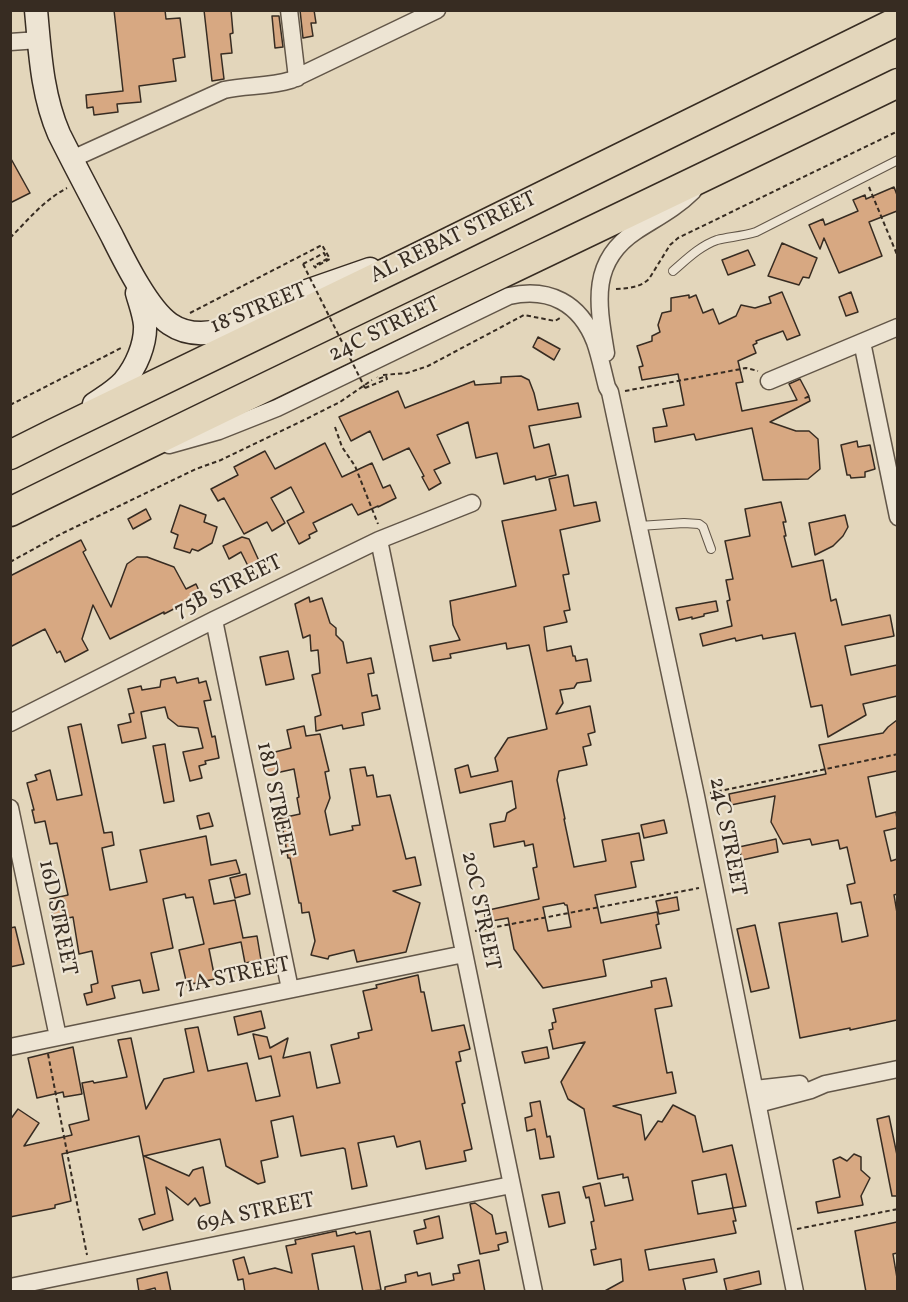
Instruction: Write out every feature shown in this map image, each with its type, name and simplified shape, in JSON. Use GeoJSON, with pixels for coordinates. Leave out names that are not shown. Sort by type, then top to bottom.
{"type":"FeatureCollection","features":[{"type":"Feature","properties":{"kind":"highway","name":"AL REBAT STREET"},"geometry":{"type":"LineString","coordinates":[[10,455],[897,21]]}},
{"type":"Feature","properties":{"kind":"highway"},"geometry":{"type":"LineString","coordinates":[[10,512],[897,83]]}},
{"type":"Feature","properties":{"kind":"street"},"geometry":{"type":"LineString","coordinates":[[289,10],[297,78]]}},
{"type":"Feature","properties":{"kind":"street"},"geometry":{"type":"LineString","coordinates":[[72,159],[224,90],[241,86],[271,85],[297,78],[437,10]]}},
{"type":"Feature","properties":{"kind":"street"},"geometry":{"type":"LineString","coordinates":[[10,33],[37,27]]}},
{"type":"Feature","properties":{"kind":"street"},"geometry":{"type":"LineString","coordinates":[[10,42],[37,27]]}},
{"type":"Feature","properties":{"kind":"street","name":"18 STREET"},"geometry":{"type":"LineString","coordinates":[[37,27],[44,87],[58,134],[130,272],[161,317],[170,324],[190,333],[212,333],[318,286],[370,269],[412,260]]}},
{"type":"Feature","properties":{"kind":"street","name":"24C STREET"},"geometry":{"type":"LineString","coordinates":[[610,393],[612,386],[599,310],[604,268],[616,249],[625,240],[675,207],[702,178]]}},
{"type":"Feature","properties":{"kind":"street","name":"18 STREET"},"geometry":{"type":"LineString","coordinates":[[54,433],[71,417],[116,389],[133,368],[145,328],[130,272]]}},
{"type":"Feature","properties":{"kind":"street","name":"24C STREET"},"geometry":{"type":"LineString","coordinates":[[127,454],[199,437],[278,408],[509,296],[539,294],[559,299],[577,313],[591,333],[610,393],[696,796],[795,1292]]}},
{"type":"Feature","properties":{"kind":"street"},"geometry":{"type":"LineString","coordinates":[[771,380],[897,327]]}},
{"type":"Feature","properties":{"kind":"street"},"geometry":{"type":"LineString","coordinates":[[862,342],[897,517]]}},
{"type":"Feature","properties":{"kind":"street","name":"75B STREET"},"geometry":{"type":"LineString","coordinates":[[10,723],[381,539],[472,503]]}},
{"type":"Feature","properties":{"kind":"street","name":"20C STREET"},"geometry":{"type":"LineString","coordinates":[[381,539],[534,1292]]}},
{"type":"Feature","properties":{"kind":"street","name":"18D STREET"},"geometry":{"type":"LineString","coordinates":[[214,620],[290,988]]}},
{"type":"Feature","properties":{"kind":"street","name":"16D STREET"},"geometry":{"type":"LineString","coordinates":[[10,808],[52,1038]]}},
{"type":"Feature","properties":{"kind":"street","name":"71A STREET"},"geometry":{"type":"LineString","coordinates":[[10,1047],[464,954]]}},
{"type":"Feature","properties":{"kind":"street"},"geometry":{"type":"LineString","coordinates":[[757,1096],[811,1090],[825,1084],[897,1069]]}},
{"type":"Feature","properties":{"kind":"street","name":"69A STREET"},"geometry":{"type":"LineString","coordinates":[[10,1287],[511,1185]]}},
{"type":"Feature","properties":{"kind":"lane"},"geometry":{"type":"LineString","coordinates":[[674,271],[706,245],[717,240],[756,232],[897,160]]}},
{"type":"Feature","properties":{"kind":"lane"},"geometry":{"type":"LineString","coordinates":[[639,526],[699,524],[703,527],[711,549]]}},
{"type":"Feature","properties":{"kind":"path"},"geometry":{"type":"LineString","coordinates":[[600,290],[640,285],[649,279],[670,245],[678,238],[897,131]]}},
{"type":"Feature","properties":{"kind":"path"},"geometry":{"type":"LineString","coordinates":[[865,176],[897,257]]}},
{"type":"Feature","properties":{"kind":"path"},"geometry":{"type":"LineString","coordinates":[[10,238],[47,200],[82,180]]}},
{"type":"Feature","properties":{"kind":"path"},"geometry":{"type":"LineString","coordinates":[[314,266],[327,259],[324,253],[303,264],[365,388],[387,379],[386,376],[378,379],[377,377]]}},
{"type":"Feature","properties":{"kind":"path"},"geometry":{"type":"LineString","coordinates":[[10,561],[61,534],[340,402],[377,377],[407,373],[428,366],[524,315],[555,321],[562,317],[568,304]]}},
{"type":"Feature","properties":{"kind":"path"},"geometry":{"type":"LineString","coordinates":[[610,393],[746,368],[754,369],[771,380]]}},
{"type":"Feature","properties":{"kind":"path"},"geometry":{"type":"LineString","coordinates":[[335,427],[342,447],[355,466],[381,539]]}},
{"type":"Feature","properties":{"kind":"path"},"geometry":{"type":"LineString","coordinates":[[696,796],[897,754]]}},
{"type":"Feature","properties":{"kind":"path"},"geometry":{"type":"LineString","coordinates":[[460,934],[713,885]]}},
{"type":"Feature","properties":{"kind":"path"},"geometry":{"type":"LineString","coordinates":[[52,1038],[90,1271]]}},
{"type":"Feature","properties":{"kind":"path"},"geometry":{"type":"LineString","coordinates":[[782,1232],[897,1209]]}},
{"type":"Feature","properties":{"kind":"building"},"geometry":{"type":"Polygon","coordinates":[[[114,10],[165,10],[166,19],[180,18],[185,57],[173,59],[176,81],[139,86],[141,102],[117,104],[118,112],[94,115],[93,107],[87,108],[86,95],[123,91],[114,10]]]}},
{"type":"Feature","properties":{"kind":"building"},"geometry":{"type":"Polygon","coordinates":[[[204,10],[231,10],[232,53],[221,54],[224,79],[212,81],[204,10]]]}},
{"type":"Feature","properties":{"kind":"building"},"geometry":{"type":"Polygon","coordinates":[[[300,10],[314,10],[316,23],[311,23],[313,36],[303,38],[300,10]]]}},
{"type":"Feature","properties":{"kind":"building"},"geometry":{"type":"Polygon","coordinates":[[[272,16],[279,16],[283,47],[275,48],[272,16]]]}},
{"type":"Feature","properties":{"kind":"building"},"geometry":{"type":"Polygon","coordinates":[[[10,157],[30,193],[10,203],[10,157]]]}},
{"type":"Feature","properties":{"kind":"building"},"geometry":{"type":"Polygon","coordinates":[[[894,187],[897,195],[897,211],[869,222],[882,256],[839,273],[824,238],[820,249],[809,225],[823,219],[825,225],[858,211],[853,200],[865,195],[866,199],[894,187]]]}},
{"type":"Feature","properties":{"kind":"building"},"geometry":{"type":"Polygon","coordinates":[[[782,243],[817,258],[809,278],[803,277],[799,285],[768,276],[782,243]]]}},
{"type":"Feature","properties":{"kind":"building"},"geometry":{"type":"Polygon","coordinates":[[[748,250],[755,265],[728,275],[722,260],[748,250]]]}},
{"type":"Feature","properties":{"kind":"building"},"geometry":{"type":"Polygon","coordinates":[[[782,292],[800,335],[787,340],[783,331],[756,341],[757,343],[753,345],[756,353],[738,361],[743,382],[736,383],[742,411],[797,400],[789,384],[800,379],[809,396],[805,398],[809,397],[810,401],[770,422],[796,431],[809,431],[818,439],[820,469],[808,479],[763,480],[752,428],[696,440],[694,434],[655,442],[653,428],[667,426],[663,409],[684,405],[678,374],[642,380],[639,367],[643,366],[637,346],[652,341],[652,336],[660,332],[658,325],[662,313],[671,311],[671,298],[689,295],[689,298],[696,295],[703,313],[713,309],[719,324],[736,316],[741,305],[755,308],[771,303],[769,297],[782,292]]]}},
{"type":"Feature","properties":{"kind":"building"},"geometry":{"type":"Polygon","coordinates":[[[851,292],[858,312],[846,316],[839,297],[851,292]]]}},
{"type":"Feature","properties":{"kind":"building"},"geometry":{"type":"Polygon","coordinates":[[[538,337],[560,349],[554,360],[533,347],[538,337]]]}},
{"type":"Feature","properties":{"kind":"building"},"geometry":{"type":"Polygon","coordinates":[[[521,376],[529,380],[538,410],[578,403],[581,417],[529,426],[534,448],[549,444],[556,475],[536,480],[535,476],[504,484],[497,453],[476,458],[468,422],[437,435],[450,463],[434,470],[441,483],[429,490],[409,448],[383,460],[370,431],[351,441],[339,417],[398,391],[405,408],[474,381],[475,385],[501,383],[501,377],[521,376]]]}},
{"type":"Feature","properties":{"kind":"building"},"geometry":{"type":"Polygon","coordinates":[[[857,441],[858,447],[870,445],[875,469],[865,472],[865,477],[851,478],[847,475],[841,445],[857,441]]]}},
{"type":"Feature","properties":{"kind":"building"},"geometry":{"type":"Polygon","coordinates":[[[325,443],[342,477],[372,463],[383,488],[390,485],[396,498],[358,515],[352,504],[313,523],[317,531],[299,544],[287,521],[304,512],[291,487],[271,498],[285,523],[272,531],[267,522],[244,534],[224,498],[218,501],[211,489],[238,475],[234,467],[265,451],[275,469],[325,443]]]}},
{"type":"Feature","properties":{"kind":"building"},"geometry":{"type":"Polygon","coordinates":[[[568,475],[574,506],[596,502],[600,521],[560,530],[569,574],[563,575],[570,610],[564,611],[567,622],[544,627],[547,651],[571,646],[576,661],[587,659],[591,681],[577,683],[574,688],[560,690],[563,703],[556,714],[590,706],[595,732],[588,734],[591,745],[583,747],[587,765],[559,771],[557,780],[574,867],[606,861],[602,840],[639,833],[644,860],[631,862],[636,887],[595,895],[601,923],[657,912],[659,924],[656,925],[661,948],[603,960],[606,976],[543,988],[514,949],[508,918],[486,922],[484,911],[539,899],[533,868],[537,867],[533,844],[525,846],[524,841],[494,847],[490,824],[505,821],[507,813],[516,808],[512,781],[460,793],[455,769],[468,765],[471,777],[498,771],[495,758],[508,738],[547,729],[529,645],[507,649],[506,643],[450,654],[451,658],[433,661],[430,646],[460,640],[453,625],[450,601],[516,586],[502,521],[556,510],[549,479],[568,475]],[[564,903],[543,907],[548,931],[571,927],[567,905],[564,903]]]}},
{"type":"Feature","properties":{"kind":"building"},"geometry":{"type":"Polygon","coordinates":[[[781,502],[786,522],[783,522],[786,536],[784,536],[792,567],[823,560],[831,601],[836,599],[842,625],[890,615],[894,636],[845,646],[851,675],[897,665],[897,696],[863,704],[866,715],[828,737],[822,705],[811,707],[795,633],[763,639],[762,635],[736,641],[735,638],[703,646],[700,634],[732,626],[726,580],[733,579],[725,541],[750,536],[745,509],[781,502]]]}},
{"type":"Feature","properties":{"kind":"building"},"geometry":{"type":"Polygon","coordinates":[[[180,505],[206,515],[204,522],[217,527],[212,543],[198,551],[192,549],[190,553],[174,548],[178,535],[171,532],[180,505]]]}},
{"type":"Feature","properties":{"kind":"building"},"geometry":{"type":"Polygon","coordinates":[[[146,509],[151,519],[133,529],[128,519],[146,509]]]}},
{"type":"Feature","properties":{"kind":"building"},"geometry":{"type":"Polygon","coordinates":[[[845,515],[848,527],[843,536],[833,546],[815,555],[809,523],[845,515]]]}},
{"type":"Feature","properties":{"kind":"building"},"geometry":{"type":"Polygon","coordinates":[[[242,537],[249,539],[260,563],[249,568],[241,552],[229,559],[223,546],[242,537]]]}},
{"type":"Feature","properties":{"kind":"building"},"geometry":{"type":"Polygon","coordinates":[[[81,540],[86,550],[83,552],[111,607],[127,564],[137,557],[147,557],[174,567],[186,589],[196,584],[201,595],[110,639],[93,605],[82,639],[88,650],[65,662],[60,651],[57,653],[45,629],[10,647],[10,576],[81,540]]]}},
{"type":"Feature","properties":{"kind":"building"},"geometry":{"type":"Polygon","coordinates":[[[309,597],[310,602],[322,598],[330,623],[336,628],[336,635],[343,642],[347,663],[371,658],[374,673],[368,674],[372,696],[377,695],[380,709],[362,713],[364,725],[343,729],[342,725],[316,731],[315,717],[321,715],[312,675],[320,673],[318,650],[311,651],[310,635],[303,638],[295,604],[309,597]]]}},
{"type":"Feature","properties":{"kind":"building"},"geometry":{"type":"Polygon","coordinates":[[[716,601],[718,611],[692,619],[692,617],[679,620],[676,608],[716,601]]]}},
{"type":"Feature","properties":{"kind":"building"},"geometry":{"type":"Polygon","coordinates":[[[288,651],[294,679],[266,685],[260,657],[288,651]]]}},
{"type":"Feature","properties":{"kind":"building"},"geometry":{"type":"Polygon","coordinates":[[[175,677],[177,683],[198,678],[199,683],[206,681],[211,700],[204,701],[219,758],[205,761],[206,764],[199,766],[202,778],[190,781],[183,752],[203,748],[198,728],[178,726],[168,718],[165,707],[141,712],[146,738],[122,743],[118,725],[131,722],[129,714],[134,713],[128,689],[141,686],[142,690],[160,687],[161,680],[175,677]]]}},
{"type":"Feature","properties":{"kind":"building"},"geometry":{"type":"Polygon","coordinates":[[[897,720],[897,771],[868,777],[876,817],[896,812],[897,819],[897,828],[884,831],[891,861],[897,859],[897,894],[894,895],[897,913],[897,1020],[800,1038],[779,923],[837,913],[842,942],[868,936],[861,902],[851,904],[847,885],[855,883],[847,847],[840,849],[838,840],[812,845],[810,839],[783,844],[771,822],[775,796],[731,805],[729,794],[826,774],[819,745],[883,733],[897,720]]]}},
{"type":"Feature","properties":{"kind":"building"},"geometry":{"type":"Polygon","coordinates":[[[81,724],[104,833],[112,832],[114,845],[102,848],[110,890],[147,882],[140,850],[206,836],[211,865],[236,860],[240,873],[209,880],[214,904],[235,900],[243,938],[257,936],[261,960],[245,963],[241,942],[209,949],[215,979],[187,985],[179,950],[204,944],[193,897],[186,898],[185,894],[163,899],[173,948],[151,953],[159,990],[143,993],[140,980],[112,986],[115,998],[87,1005],[84,994],[92,992],[91,985],[98,983],[92,951],[79,954],[73,917],[54,921],[50,899],[68,895],[57,843],[50,844],[45,821],[35,823],[27,783],[37,780],[35,775],[50,770],[57,800],[82,795],[68,727],[81,724]]]}},
{"type":"Feature","properties":{"kind":"building"},"geometry":{"type":"Polygon","coordinates":[[[304,726],[306,736],[320,734],[329,771],[325,772],[330,798],[325,811],[330,835],[353,830],[352,826],[360,825],[350,769],[365,767],[367,776],[373,775],[377,797],[390,795],[406,859],[415,857],[421,885],[393,891],[420,903],[406,952],[357,962],[354,950],[329,956],[328,959],[311,955],[315,941],[309,912],[302,913],[283,830],[279,831],[277,819],[300,814],[294,769],[267,775],[263,755],[291,748],[287,730],[304,726]]]}},
{"type":"Feature","properties":{"kind":"building"},"geometry":{"type":"Polygon","coordinates":[[[165,744],[174,801],[164,803],[153,746],[165,744]]]}},
{"type":"Feature","properties":{"kind":"building"},"geometry":{"type":"Polygon","coordinates":[[[209,813],[213,826],[200,829],[197,816],[209,813]]]}},
{"type":"Feature","properties":{"kind":"building"},"geometry":{"type":"Polygon","coordinates":[[[664,820],[667,833],[644,838],[641,825],[664,820]]]}},
{"type":"Feature","properties":{"kind":"building"},"geometry":{"type":"Polygon","coordinates":[[[776,839],[778,852],[742,860],[739,847],[776,839]]]}},
{"type":"Feature","properties":{"kind":"building"},"geometry":{"type":"Polygon","coordinates":[[[246,874],[250,894],[235,898],[230,878],[246,874]]]}},
{"type":"Feature","properties":{"kind":"building"},"geometry":{"type":"Polygon","coordinates":[[[677,897],[679,910],[659,914],[656,901],[677,897]]]}},
{"type":"Feature","properties":{"kind":"building"},"geometry":{"type":"Polygon","coordinates":[[[755,925],[769,988],[751,992],[737,929],[755,925]]]}},
{"type":"Feature","properties":{"kind":"building"},"geometry":{"type":"Polygon","coordinates":[[[15,927],[24,964],[10,967],[10,928],[15,927]]]}},
{"type":"Feature","properties":{"kind":"building"},"geometry":{"type":"Polygon","coordinates":[[[418,975],[432,1031],[464,1025],[470,1049],[459,1052],[461,1061],[456,1062],[472,1149],[464,1151],[466,1161],[426,1169],[420,1141],[397,1147],[394,1136],[358,1143],[367,1186],[352,1189],[345,1149],[301,1156],[293,1116],[271,1121],[278,1157],[261,1161],[265,1182],[258,1184],[226,1166],[220,1139],[144,1156],[189,1176],[193,1170],[203,1167],[210,1203],[200,1206],[195,1198],[188,1205],[166,1187],[173,1220],[143,1230],[139,1219],[155,1214],[139,1136],[62,1154],[71,1201],[55,1205],[55,1208],[10,1217],[10,1120],[18,1109],[39,1123],[24,1146],[72,1135],[69,1125],[89,1120],[82,1083],[127,1077],[118,1040],[131,1038],[146,1109],[164,1079],[194,1072],[185,1029],[198,1027],[208,1071],[247,1063],[256,1101],[280,1096],[271,1056],[259,1059],[253,1034],[267,1037],[270,1048],[288,1038],[283,1058],[310,1052],[317,1088],[340,1083],[331,1045],[359,1038],[358,1033],[372,1030],[363,991],[377,988],[376,985],[418,975]]]}},
{"type":"Feature","properties":{"kind":"building"},"geometry":{"type":"Polygon","coordinates":[[[666,978],[672,1006],[655,1009],[667,1073],[672,1072],[676,1093],[613,1106],[641,1115],[645,1140],[658,1121],[662,1122],[673,1105],[695,1116],[703,1152],[732,1145],[746,1206],[733,1208],[736,1233],[645,1250],[649,1270],[714,1259],[717,1272],[683,1279],[686,1292],[603,1292],[623,1281],[621,1259],[594,1265],[591,1250],[596,1249],[591,1222],[594,1221],[589,1197],[586,1198],[583,1187],[600,1183],[605,1206],[633,1200],[628,1177],[623,1178],[623,1174],[598,1179],[584,1109],[568,1099],[561,1082],[585,1042],[553,1049],[549,1030],[553,1029],[552,1023],[556,1022],[553,1009],[652,987],[651,981],[666,978]],[[726,1174],[692,1181],[698,1214],[733,1208],[726,1174]]]}},
{"type":"Feature","properties":{"kind":"building"},"geometry":{"type":"Polygon","coordinates":[[[261,1011],[265,1028],[238,1035],[234,1017],[261,1011]]]}},
{"type":"Feature","properties":{"kind":"building"},"geometry":{"type":"Polygon","coordinates":[[[73,1047],[82,1094],[64,1097],[63,1092],[37,1098],[28,1058],[73,1047]]]}},
{"type":"Feature","properties":{"kind":"building"},"geometry":{"type":"Polygon","coordinates":[[[547,1047],[549,1058],[525,1063],[522,1052],[547,1047]]]}},
{"type":"Feature","properties":{"kind":"building"},"geometry":{"type":"Polygon","coordinates":[[[540,1101],[547,1137],[550,1136],[554,1157],[540,1159],[535,1129],[527,1131],[525,1118],[532,1116],[530,1103],[540,1101]]]}},
{"type":"Feature","properties":{"kind":"building"},"geometry":{"type":"Polygon","coordinates":[[[889,1116],[897,1155],[897,1196],[892,1196],[877,1119],[889,1116]]]}},
{"type":"Feature","properties":{"kind":"building"},"geometry":{"type":"Polygon","coordinates":[[[854,1154],[861,1157],[861,1170],[870,1178],[861,1196],[863,1205],[818,1213],[816,1202],[840,1197],[833,1160],[840,1157],[847,1161],[854,1154]]]}},
{"type":"Feature","properties":{"kind":"building"},"geometry":{"type":"Polygon","coordinates":[[[559,1192],[565,1223],[549,1227],[542,1195],[559,1192]]]}},
{"type":"Feature","properties":{"kind":"building"},"geometry":{"type":"Polygon","coordinates":[[[475,1203],[492,1215],[496,1234],[506,1232],[508,1242],[498,1245],[499,1250],[480,1254],[470,1204],[475,1203]]]}},
{"type":"Feature","properties":{"kind":"building"},"geometry":{"type":"Polygon","coordinates":[[[439,1216],[443,1238],[417,1244],[414,1231],[426,1228],[424,1220],[439,1216]]]}},
{"type":"Feature","properties":{"kind":"building"},"geometry":{"type":"Polygon","coordinates":[[[897,1222],[897,1253],[893,1254],[897,1292],[866,1292],[855,1231],[897,1222]]]}},
{"type":"Feature","properties":{"kind":"building"},"geometry":{"type":"Polygon","coordinates":[[[336,1231],[337,1236],[370,1231],[381,1290],[363,1292],[354,1246],[312,1254],[319,1292],[245,1292],[243,1279],[238,1280],[233,1260],[244,1257],[249,1274],[275,1268],[292,1273],[286,1246],[296,1244],[295,1240],[336,1231]]]}},
{"type":"Feature","properties":{"kind":"building"},"geometry":{"type":"Polygon","coordinates":[[[479,1260],[485,1292],[385,1292],[385,1287],[406,1282],[405,1275],[417,1272],[418,1276],[430,1273],[432,1285],[454,1280],[453,1274],[460,1273],[458,1265],[479,1260]]]}},
{"type":"Feature","properties":{"kind":"building"},"geometry":{"type":"Polygon","coordinates":[[[759,1271],[761,1284],[727,1292],[724,1279],[759,1271]]]}},
{"type":"Feature","properties":{"kind":"building"},"geometry":{"type":"Polygon","coordinates":[[[167,1272],[171,1292],[156,1292],[155,1288],[139,1292],[137,1279],[167,1272]]]}}]}
